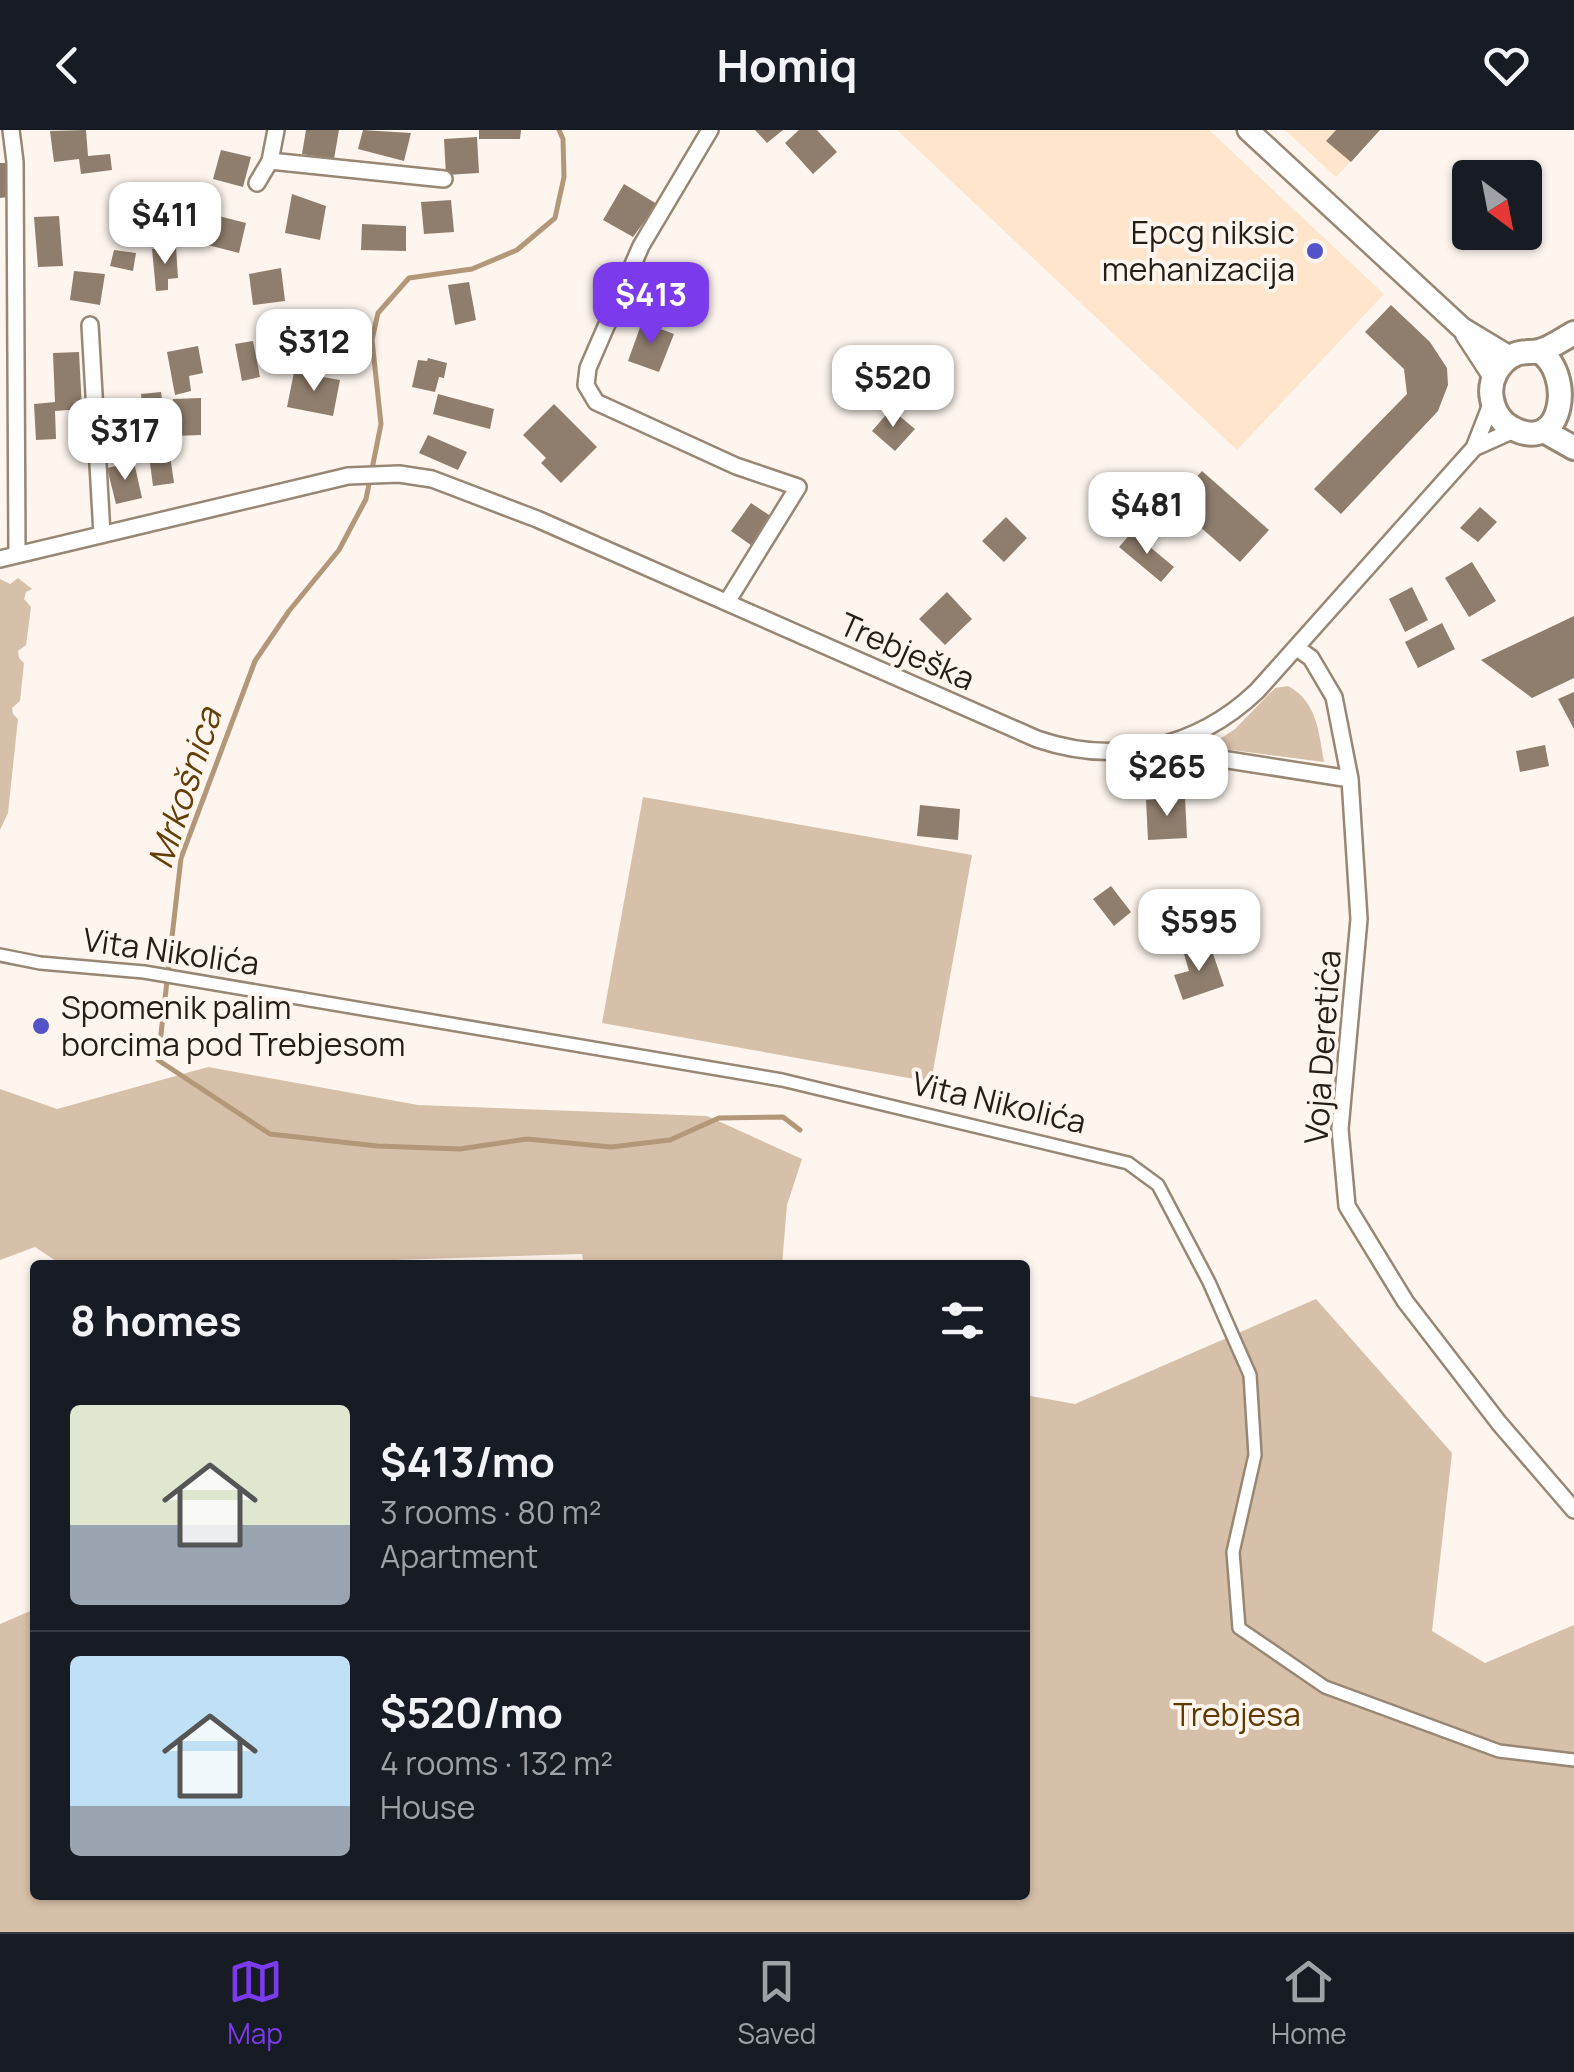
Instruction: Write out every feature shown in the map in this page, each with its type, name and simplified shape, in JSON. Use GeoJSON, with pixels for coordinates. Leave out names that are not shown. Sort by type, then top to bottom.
{"type":"FeatureCollection","features":[{"type":"Feature","properties":{"kind":"main road"},"geometry":{"type":"LineString","coordinates":[[1574,333],[1538,352],[1510,357],[1494,377],[1492,402],[1496,413],[1514,430],[1544,432],[1574,448]]}},
{"type":"Feature","properties":{"kind":"main road"},"geometry":{"type":"LineString","coordinates":[[1538,352],[1560,362],[1573,381],[1572,410],[1544,432]]}},
{"type":"Feature","properties":{"kind":"street"},"geometry":{"type":"LineString","coordinates":[[12,130],[17,555]]}},
{"type":"Feature","properties":{"kind":"street"},"geometry":{"type":"LineString","coordinates":[[258,182],[270,161],[276,130]]}},
{"type":"Feature","properties":{"kind":"street"},"geometry":{"type":"LineString","coordinates":[[710,130],[641,246],[588,368],[586,385],[596,402],[736,466],[798,487],[727,602]]}},
{"type":"Feature","properties":{"kind":"street"},"geometry":{"type":"LineString","coordinates":[[1248,130],[1462,328],[1510,357]]}},
{"type":"Feature","properties":{"kind":"street"},"geometry":{"type":"LineString","coordinates":[[270,161],[444,179]]}},
{"type":"Feature","properties":{"kind":"street"},"geometry":{"type":"LineString","coordinates":[[0,559],[102,534],[90,325]]}},
{"type":"Feature","properties":{"kind":"street"},"geometry":{"type":"LineString","coordinates":[[1462,328],[1494,377]]}},
{"type":"Feature","properties":{"kind":"street"},"geometry":{"type":"LineString","coordinates":[[1474,448],[1492,402]]}},
{"type":"Feature","properties":{"kind":"street"},"geometry":{"type":"LineString","coordinates":[[1474,448],[1514,430]]}},
{"type":"Feature","properties":{"kind":"street","name":"Trebješka"},"geometry":{"type":"LineString","coordinates":[[102,534],[348,476],[398,474],[432,480],[536,519],[1054,745],[1112,753],[1146,750],[1180,740],[1234,712],[1297,648],[1474,448]]}},
{"type":"Feature","properties":{"kind":"street","name":"Voja Deretića"},"geometry":{"type":"LineString","coordinates":[[1297,648],[1311,658],[1334,697],[1350,780],[1359,919],[1340,1129],[1347,1206],[1405,1302],[1499,1424],[1574,1510]]}},
{"type":"Feature","properties":{"kind":"street"},"geometry":{"type":"LineString","coordinates":[[1180,740],[1196,755],[1350,780]]}},
{"type":"Feature","properties":{"kind":"street","name":"Vita Nikolića"},"geometry":{"type":"LineString","coordinates":[[0,955],[40,963],[144,972],[782,1080],[1128,1163],[1158,1185],[1209,1282],[1250,1374],[1255,1455],[1234,1552],[1239,1628],[1325,1688],[1499,1751],[1574,1760]]}},
{"type":"Feature","properties":{"kind":"shaded area"},"geometry":{"type":"Polygon","coordinates":[[[897,130],[1209,130],[1384,294],[1237,450],[897,130]]]}},
{"type":"Feature","properties":{"kind":"shaded area"},"geometry":{"type":"Polygon","coordinates":[[[1285,130],[1380,130],[1336,177],[1285,130]]]}},
{"type":"Feature","properties":{"kind":"green space"},"geometry":{"type":"Polygon","coordinates":[[[18,578],[32,589],[24,599],[31,607],[26,645],[18,651],[24,663],[20,701],[12,708],[18,719],[8,813],[0,830],[0,579],[10,584],[18,578]]]}},
{"type":"Feature","properties":{"kind":"green space"},"geometry":{"type":"Polygon","coordinates":[[[1288,686],[1311,709],[1324,762],[1208,747],[1235,729],[1275,688],[1288,686]]]}},
{"type":"Feature","properties":{"kind":"green space"},"geometry":{"type":"Polygon","coordinates":[[[643,797],[972,855],[931,1082],[602,1023],[643,797]]]}},
{"type":"Feature","properties":{"kind":"green space"},"geometry":{"type":"Polygon","coordinates":[[[208,1067],[418,1105],[707,1116],[802,1159],[787,1205],[782,1260],[583,1260],[582,1254],[394,1260],[54,1260],[35,1247],[0,1260],[0,1089],[57,1109],[208,1067]]]}},
{"type":"Feature","properties":{"kind":"green space","name":"Trebjesa"},"geometry":{"type":"Polygon","coordinates":[[[1316,1299],[1452,1453],[1432,1631],[1485,1663],[1574,1625],[1574,1932],[0,1932],[0,1624],[30,1611],[30,1900],[1030,1900],[1030,1396],[1075,1404],[1316,1299]]]}},
{"type":"Feature","properties":{"kind":"building"},"geometry":{"type":"Polygon","coordinates":[[[86,130],[88,156],[110,154],[112,170],[81,174],[79,159],[54,162],[50,131],[86,130]]]}},
{"type":"Feature","properties":{"kind":"building"},"geometry":{"type":"Polygon","coordinates":[[[306,130],[339,130],[334,159],[302,154],[306,130]]]}},
{"type":"Feature","properties":{"kind":"building"},"geometry":{"type":"Polygon","coordinates":[[[363,130],[411,133],[404,161],[358,149],[363,130]]]}},
{"type":"Feature","properties":{"kind":"building"},"geometry":{"type":"Polygon","coordinates":[[[479,130],[521,130],[520,139],[479,139],[479,130]]]}},
{"type":"Feature","properties":{"kind":"building"},"geometry":{"type":"Polygon","coordinates":[[[755,130],[783,130],[767,143],[755,130]]]}},
{"type":"Feature","properties":{"kind":"building"},"geometry":{"type":"Polygon","coordinates":[[[799,130],[817,130],[837,152],[813,174],[785,143],[799,130]]]}},
{"type":"Feature","properties":{"kind":"building"},"geometry":{"type":"Polygon","coordinates":[[[1336,130],[1380,130],[1351,162],[1326,141],[1336,130]]]}},
{"type":"Feature","properties":{"kind":"building"},"geometry":{"type":"Polygon","coordinates":[[[477,137],[479,173],[446,175],[444,139],[477,137]]]}},
{"type":"Feature","properties":{"kind":"building"},"geometry":{"type":"Polygon","coordinates":[[[221,150],[251,157],[243,187],[213,179],[221,150]]]}},
{"type":"Feature","properties":{"kind":"building"},"geometry":{"type":"Polygon","coordinates":[[[0,163],[7,163],[8,197],[0,198],[0,163]]]}},
{"type":"Feature","properties":{"kind":"building"},"geometry":{"type":"Polygon","coordinates":[[[624,184],[657,204],[633,237],[603,220],[624,184]]]}},
{"type":"Feature","properties":{"kind":"building"},"geometry":{"type":"Polygon","coordinates":[[[292,194],[326,206],[320,240],[285,233],[292,194]]]}},
{"type":"Feature","properties":{"kind":"building"},"geometry":{"type":"Polygon","coordinates":[[[451,200],[454,232],[424,234],[421,202],[451,200]]]}},
{"type":"Feature","properties":{"kind":"building"},"geometry":{"type":"Polygon","coordinates":[[[207,213],[246,223],[239,253],[200,243],[207,213]]]}},
{"type":"Feature","properties":{"kind":"building"},"geometry":{"type":"Polygon","coordinates":[[[59,216],[63,266],[38,267],[34,217],[59,216]]]}},
{"type":"Feature","properties":{"kind":"building"},"geometry":{"type":"Polygon","coordinates":[[[362,224],[406,226],[406,251],[361,250],[362,224]]]}},
{"type":"Feature","properties":{"kind":"building"},"geometry":{"type":"Polygon","coordinates":[[[176,247],[178,278],[168,279],[168,290],[156,291],[152,249],[176,247]]]}},
{"type":"Feature","properties":{"kind":"building"},"geometry":{"type":"Polygon","coordinates":[[[114,250],[136,253],[133,271],[110,266],[114,250]]]}},
{"type":"Feature","properties":{"kind":"building"},"geometry":{"type":"Polygon","coordinates":[[[281,268],[285,301],[253,305],[249,274],[281,268]]]}},
{"type":"Feature","properties":{"kind":"building"},"geometry":{"type":"Polygon","coordinates":[[[74,271],[105,274],[100,305],[70,300],[74,271]]]}},
{"type":"Feature","properties":{"kind":"building"},"geometry":{"type":"Polygon","coordinates":[[[469,282],[476,320],[455,325],[448,285],[469,282]]]}},
{"type":"Feature","properties":{"kind":"building"},"geometry":{"type":"Polygon","coordinates":[[[1391,305],[1430,342],[1447,368],[1448,385],[1438,411],[1341,514],[1314,489],[1407,394],[1404,369],[1365,332],[1391,305]]]}},
{"type":"Feature","properties":{"kind":"building"},"geometry":{"type":"Polygon","coordinates":[[[642,322],[674,334],[659,372],[628,361],[642,322]]]}},
{"type":"Feature","properties":{"kind":"building"},"geometry":{"type":"Polygon","coordinates":[[[253,341],[260,377],[242,381],[235,344],[253,341]]]}},
{"type":"Feature","properties":{"kind":"building"},"geometry":{"type":"Polygon","coordinates":[[[198,346],[203,373],[189,376],[191,391],[175,395],[167,352],[198,346]]]}},
{"type":"Feature","properties":{"kind":"building"},"geometry":{"type":"Polygon","coordinates":[[[79,352],[82,409],[55,411],[56,439],[36,440],[34,404],[55,402],[53,353],[79,352]]]}},
{"type":"Feature","properties":{"kind":"building"},"geometry":{"type":"Polygon","coordinates":[[[428,358],[447,363],[435,392],[412,387],[418,360],[428,358]]]}},
{"type":"Feature","properties":{"kind":"building"},"geometry":{"type":"Polygon","coordinates":[[[294,372],[340,380],[333,416],[287,407],[294,372]]]}},
{"type":"Feature","properties":{"kind":"building"},"geometry":{"type":"Polygon","coordinates":[[[161,392],[174,483],[153,486],[141,394],[161,392]]]}},
{"type":"Feature","properties":{"kind":"building"},"geometry":{"type":"Polygon","coordinates":[[[438,394],[494,409],[490,429],[433,414],[438,394]]]}},
{"type":"Feature","properties":{"kind":"building"},"geometry":{"type":"Polygon","coordinates":[[[201,398],[201,435],[173,436],[173,399],[201,398]]]}},
{"type":"Feature","properties":{"kind":"building"},"geometry":{"type":"Polygon","coordinates":[[[554,404],[597,447],[561,483],[541,463],[546,458],[523,435],[554,404]]]}},
{"type":"Feature","properties":{"kind":"building"},"geometry":{"type":"Polygon","coordinates":[[[891,409],[915,429],[895,451],[872,431],[891,409]]]}},
{"type":"Feature","properties":{"kind":"building"},"geometry":{"type":"Polygon","coordinates":[[[130,410],[133,456],[112,458],[108,412],[130,410]]]}},
{"type":"Feature","properties":{"kind":"building"},"geometry":{"type":"Polygon","coordinates":[[[428,435],[467,452],[458,470],[419,453],[428,435]]]}},
{"type":"Feature","properties":{"kind":"building"},"geometry":{"type":"Polygon","coordinates":[[[134,462],[142,498],[116,504],[107,468],[134,462]]]}},
{"type":"Feature","properties":{"kind":"building"},"geometry":{"type":"Polygon","coordinates":[[[1202,471],[1269,530],[1240,562],[1173,503],[1202,471]]]}},
{"type":"Feature","properties":{"kind":"building"},"geometry":{"type":"Polygon","coordinates":[[[751,503],[775,519],[755,548],[731,531],[751,503]]]}},
{"type":"Feature","properties":{"kind":"building"},"geometry":{"type":"Polygon","coordinates":[[[1480,507],[1497,522],[1478,542],[1460,528],[1480,507]]]}},
{"type":"Feature","properties":{"kind":"building"},"geometry":{"type":"Polygon","coordinates":[[[1006,517],[1027,538],[1004,562],[982,541],[1006,517]]]}},
{"type":"Feature","properties":{"kind":"building"},"geometry":{"type":"Polygon","coordinates":[[[1132,532],[1174,567],[1161,582],[1119,547],[1132,532]]]}},
{"type":"Feature","properties":{"kind":"building"},"geometry":{"type":"Polygon","coordinates":[[[1472,562],[1496,601],[1469,617],[1445,578],[1472,562]]]}},
{"type":"Feature","properties":{"kind":"building"},"geometry":{"type":"Polygon","coordinates":[[[1412,587],[1428,620],[1405,632],[1389,599],[1412,587]]]}},
{"type":"Feature","properties":{"kind":"building"},"geometry":{"type":"Polygon","coordinates":[[[947,592],[972,619],[945,645],[919,619],[947,592]]]}},
{"type":"Feature","properties":{"kind":"building"},"geometry":{"type":"Polygon","coordinates":[[[1574,616],[1574,678],[1532,698],[1481,660],[1574,616]]]}},
{"type":"Feature","properties":{"kind":"building"},"geometry":{"type":"Polygon","coordinates":[[[1442,623],[1455,649],[1418,668],[1405,642],[1442,623]]]}},
{"type":"Feature","properties":{"kind":"building"},"geometry":{"type":"Polygon","coordinates":[[[1574,692],[1574,729],[1558,699],[1574,692]]]}},
{"type":"Feature","properties":{"kind":"building"},"geometry":{"type":"Polygon","coordinates":[[[1545,745],[1549,766],[1520,772],[1516,751],[1545,745]]]}},
{"type":"Feature","properties":{"kind":"building"},"geometry":{"type":"Polygon","coordinates":[[[1185,797],[1187,838],[1148,840],[1146,800],[1185,797]]]}},
{"type":"Feature","properties":{"kind":"building"},"geometry":{"type":"Polygon","coordinates":[[[920,805],[960,809],[958,840],[917,836],[920,805]]]}},
{"type":"Feature","properties":{"kind":"building"},"geometry":{"type":"Polygon","coordinates":[[[1111,886],[1131,912],[1114,926],[1093,899],[1111,886]]]}},
{"type":"Feature","properties":{"kind":"building"},"geometry":{"type":"Polygon","coordinates":[[[1210,945],[1224,986],[1183,1000],[1174,975],[1189,971],[1184,954],[1210,945]]]}},
{"type":"Feature","properties":{"kind":"waterway","name":"Mrkošnica"},"geometry":{"type":"LineString","coordinates":[[559,130],[563,139],[564,177],[555,218],[517,250],[472,269],[409,278],[378,313],[372,340],[381,424],[366,499],[339,550],[289,611],[255,661],[181,858],[158,1060],[270,1134],[377,1146],[460,1149],[527,1139],[611,1147],[670,1140],[719,1118],[783,1117],[800,1130]]}},
{"type":"Feature","properties":{"kind":"place","name":"Epcg niksic mehanizacija"},"geometry":{"type":"Point","coordinates":[1315,251]}},
{"type":"Feature","properties":{"kind":"place","name":"Spomenik palim borcima pod Trebjesom"},"geometry":{"type":"Point","coordinates":[41,1026]}}]}
